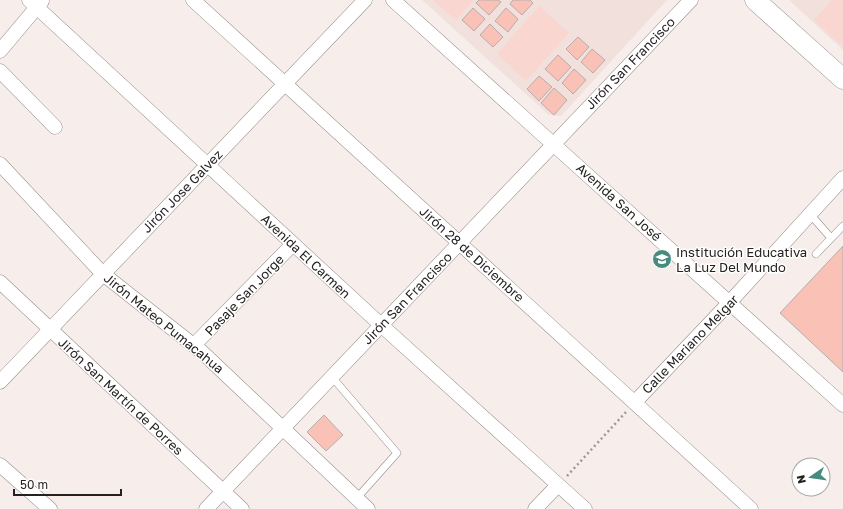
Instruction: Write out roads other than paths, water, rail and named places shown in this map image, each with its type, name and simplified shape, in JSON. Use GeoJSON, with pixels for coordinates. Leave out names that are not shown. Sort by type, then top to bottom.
{"type":"FeatureCollection","features":[{"type":"Feature","properties":{"kind":"main road"},"geometry":{"type":"LineString","coordinates":[[755,0],[843,79]]}},
{"type":"Feature","properties":{"kind":"street","name":"Jirón 28 de Diciembre"},"geometry":{"type":"LineString","coordinates":[[193,0],[751,509]]}},
{"type":"Feature","properties":{"kind":"street","name":"Jirón Jose Galvez"},"geometry":{"type":"LineString","coordinates":[[0,382],[365,0]]}},
{"type":"Feature","properties":{"kind":"street","name":"Avenida San José"},"geometry":{"type":"LineString","coordinates":[[393,0],[554,143],[843,405]]}},
{"type":"Feature","properties":{"kind":"street","name":"Jirón San Francisco"},"geometry":{"type":"LineString","coordinates":[[206,509],[691,0]]}},
{"type":"Feature","properties":{"kind":"street"},"geometry":{"type":"LineString","coordinates":[[0,51],[36,2]]}},
{"type":"Feature","properties":{"kind":"street","name":"Avenida El Carmen"},"geometry":{"type":"LineString","coordinates":[[36,2],[293,244],[585,509]]}},
{"type":"Feature","properties":{"kind":"street"},"geometry":{"type":"LineString","coordinates":[[0,71],[54,127]]}},
{"type":"Feature","properties":{"kind":"street","name":"Jirón Mateo Pumacahua"},"geometry":{"type":"LineString","coordinates":[[0,164],[103,274],[194,345],[284,427],[368,509]]}},
{"type":"Feature","properties":{"kind":"street","name":"Calle Mariano Melgar"},"geometry":{"type":"LineString","coordinates":[[635,402],[730,302],[843,178]]}},
{"type":"Feature","properties":{"kind":"street","name":"Pasaje San Jorge"},"geometry":{"type":"LineString","coordinates":[[194,345],[293,244]]}},
{"type":"Feature","properties":{"kind":"street","name":"Jirón San Martín de Porres"},"geometry":{"type":"LineString","coordinates":[[0,282],[222,492],[242,509]]}},
{"type":"Feature","properties":{"kind":"street"},"geometry":{"type":"LineString","coordinates":[[0,465],[50,509]]}},
{"type":"Feature","properties":{"kind":"street"},"geometry":{"type":"LineString","coordinates":[[535,509],[558,485]]}},
{"type":"Feature","properties":{"kind":"lane"},"geometry":{"type":"LineString","coordinates":[[810,214],[831,238]]}},
{"type":"Feature","properties":{"kind":"lane"},"geometry":{"type":"LineString","coordinates":[[816,254],[843,226]]}},
{"type":"Feature","properties":{"kind":"lane"},"geometry":{"type":"LineString","coordinates":[[332,377],[397,453],[357,498]]}},
{"type":"Feature","properties":{"kind":"place","name":"Institución Educativa La Luz Del Mundo"},"geometry":{"type":"Point","coordinates":[662,259]}}]}
